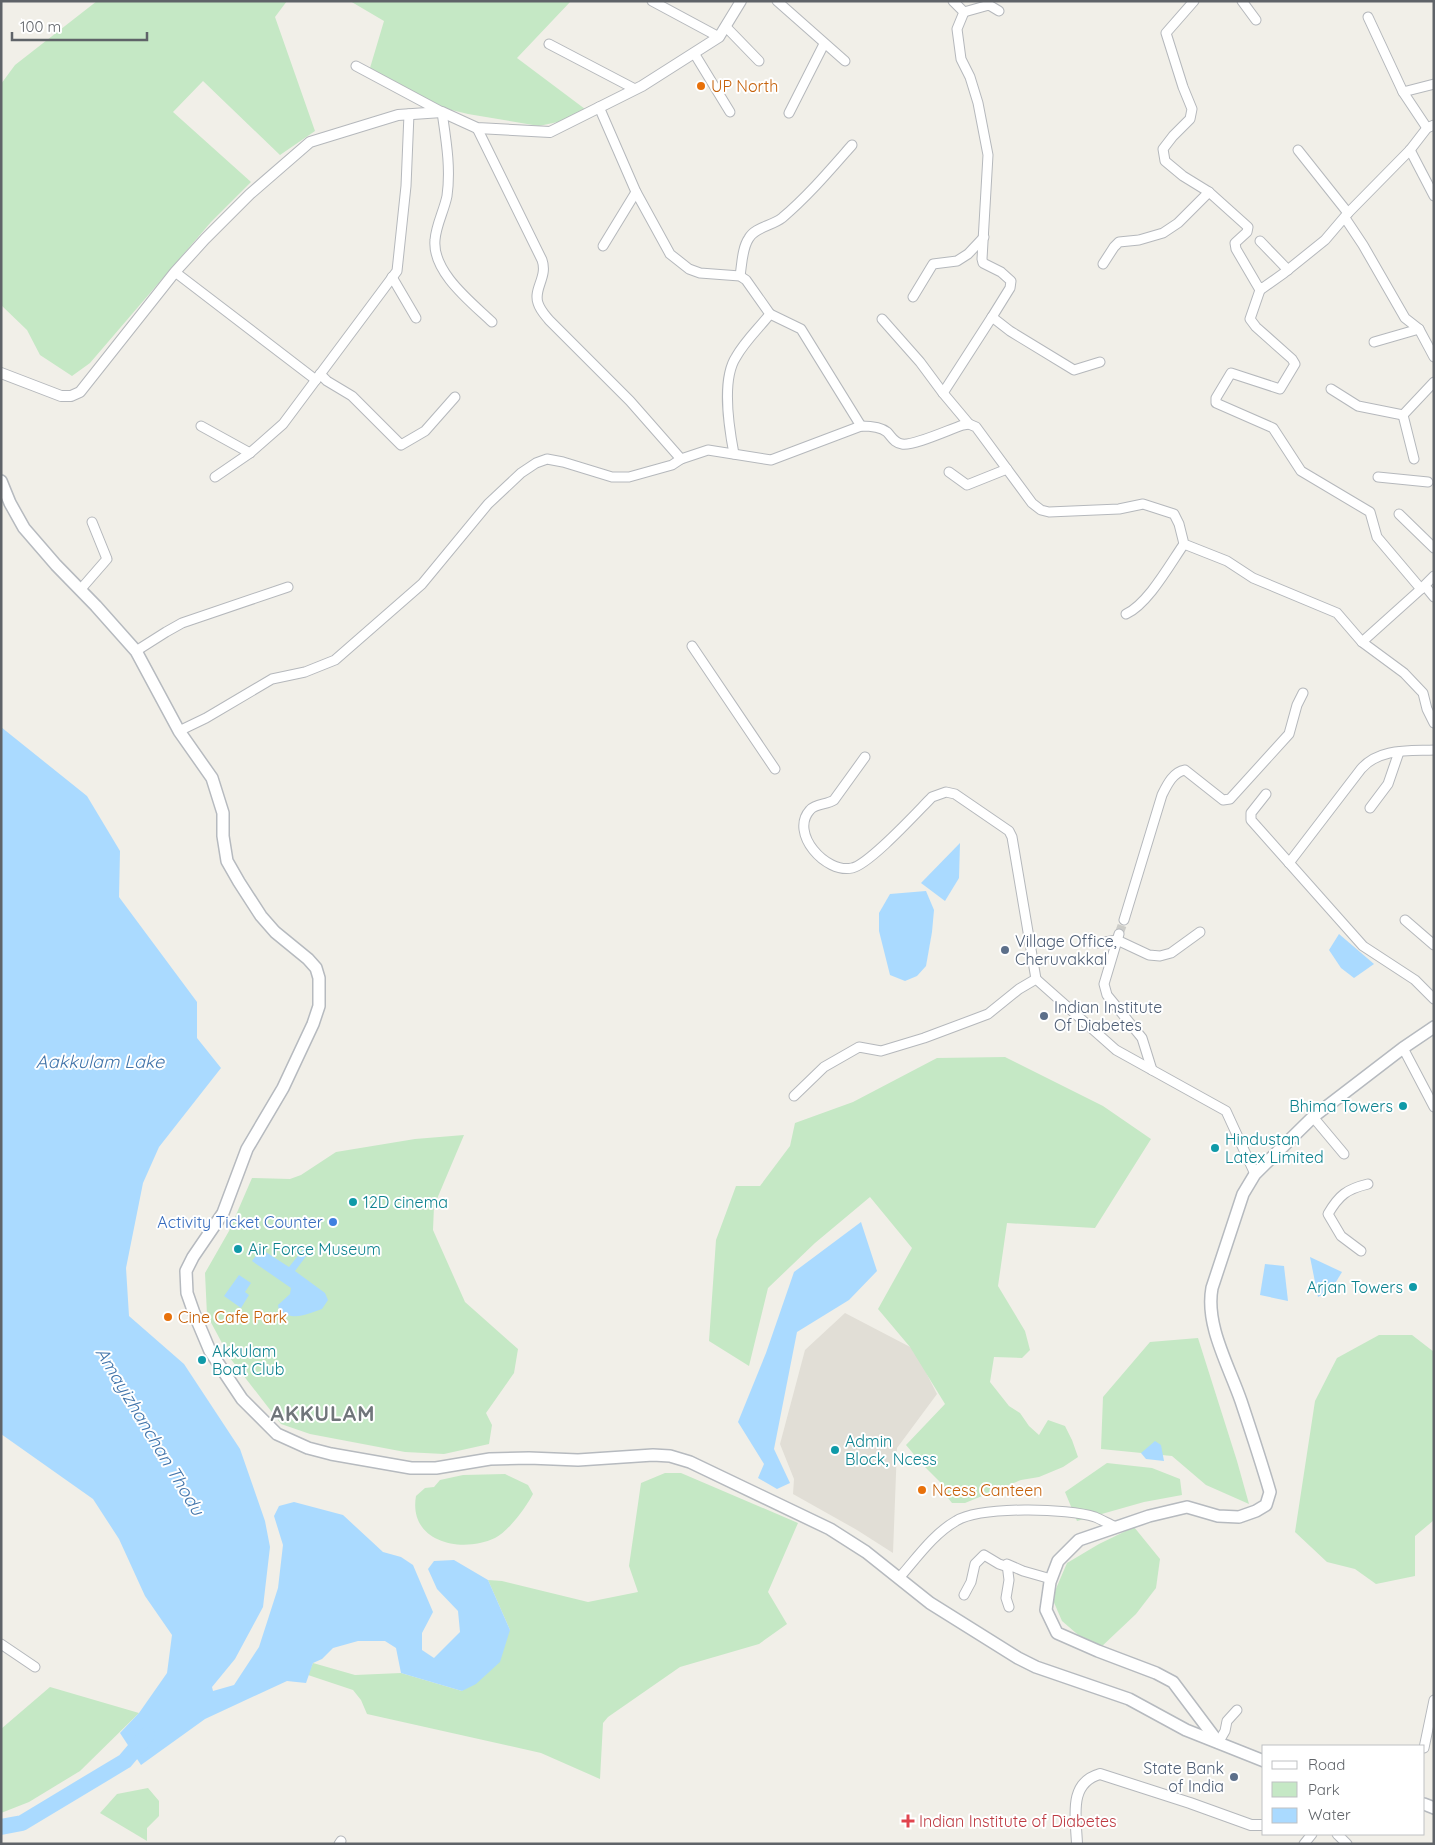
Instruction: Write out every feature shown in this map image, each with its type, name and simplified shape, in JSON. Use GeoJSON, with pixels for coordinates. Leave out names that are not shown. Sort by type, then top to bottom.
{"type":"FeatureCollection","features":[{"type":"Feature","properties":{"kind":"main road"},"geometry":{"type":"LineString","coordinates":[[1,481],[10,504],[24,528],[136,651],[180,730],[212,778],[223,813],[222,836],[227,861],[261,916],[275,932],[308,959],[316,968],[319,978],[319,1006],[313,1024],[283,1088],[247,1149],[223,1213],[193,1257],[186,1272],[187,1293],[210,1351],[242,1398],[277,1434],[308,1448],[331,1454],[411,1468],[436,1468],[490,1458],[578,1460],[653,1455],[670,1456],[690,1462],[830,1529],[866,1552],[930,1603],[1018,1658],[1036,1667],[1129,1699],[1186,1730],[1262,1760]]}},
{"type":"Feature","properties":{"kind":"main road"},"geometry":{"type":"LineString","coordinates":[[1218,1743],[1174,1682],[1156,1672],[1098,1651],[1057,1633],[1046,1610],[1051,1579],[1058,1561],[1080,1540],[1116,1527],[1149,1516],[1187,1507],[1218,1516],[1239,1516],[1256,1511],[1266,1505],[1270,1492],[1241,1402],[1211,1320],[1210,1302],[1243,1194],[1255,1174],[1312,1117],[1403,1048],[1434,1027]]}},
{"type":"Feature","properties":{"kind":"street"},"geometry":{"type":"LineString","coordinates":[[652,1],[719,37]]}},
{"type":"Feature","properties":{"kind":"street"},"geometry":{"type":"LineString","coordinates":[[356,66],[442,112],[477,128],[550,132],[635,89],[719,37],[741,1]]}},
{"type":"Feature","properties":{"kind":"street"},"geometry":{"type":"LineString","coordinates":[[777,1],[845,61]]}},
{"type":"Feature","properties":{"kind":"street"},"geometry":{"type":"LineString","coordinates":[[953,1],[964,12]]}},
{"type":"Feature","properties":{"kind":"street"},"geometry":{"type":"LineString","coordinates":[[1194,1],[1166,33],[1182,87],[1192,109],[1190,119],[1163,149],[1163,155],[1165,161],[1183,176],[1209,192],[1248,227],[1247,232],[1235,243],[1236,249],[1260,290]]}},
{"type":"Feature","properties":{"kind":"street"},"geometry":{"type":"LineString","coordinates":[[1242,1],[1256,20]]}},
{"type":"Feature","properties":{"kind":"street"},"geometry":{"type":"LineString","coordinates":[[964,12],[989,5],[998,11]]}},
{"type":"Feature","properties":{"kind":"street"},"geometry":{"type":"LineString","coordinates":[[943,393],[1010,288],[1011,281],[1001,272],[983,263],[982,259],[988,155],[978,103],[970,77],[961,59],[957,29],[964,12]]}},
{"type":"Feature","properties":{"kind":"street"},"geometry":{"type":"LineString","coordinates":[[1368,17],[1403,92],[1431,126],[1325,240],[1260,290],[1250,319],[1295,364],[1280,389],[1231,374],[1216,398],[1216,403],[1273,428],[1300,471],[1370,512],[1377,537],[1423,588],[1434,597]]}},
{"type":"Feature","properties":{"kind":"street"},"geometry":{"type":"LineString","coordinates":[[726,27],[759,60]]}},
{"type":"Feature","properties":{"kind":"street"},"geometry":{"type":"LineString","coordinates":[[550,44],[635,89]]}},
{"type":"Feature","properties":{"kind":"street"},"geometry":{"type":"LineString","coordinates":[[789,112],[824,44]]}},
{"type":"Feature","properties":{"kind":"street"},"geometry":{"type":"LineString","coordinates":[[694,53],[730,112]]}},
{"type":"Feature","properties":{"kind":"street"},"geometry":{"type":"LineString","coordinates":[[1403,92],[1434,84]]}},
{"type":"Feature","properties":{"kind":"street"},"geometry":{"type":"LineString","coordinates":[[600,107],[636,192],[670,254],[679,263],[700,273],[740,276],[746,280],[770,314],[801,329],[861,426]]}},
{"type":"Feature","properties":{"kind":"street"},"geometry":{"type":"LineString","coordinates":[[1,373],[61,396],[72,396],[80,392],[175,272],[250,194],[310,142],[398,115],[442,112]]}},
{"type":"Feature","properties":{"kind":"street"},"geometry":{"type":"LineString","coordinates":[[442,112],[448,154],[448,186],[434,249],[439,263],[458,290],[492,322]]}},
{"type":"Feature","properties":{"kind":"street"},"geometry":{"type":"LineString","coordinates":[[215,477],[250,453],[283,424],[397,271],[406,186],[409,114]]}},
{"type":"Feature","properties":{"kind":"street"},"geometry":{"type":"LineString","coordinates":[[477,128],[542,260],[544,270],[537,296],[541,309],[630,401],[681,460]]}},
{"type":"Feature","properties":{"kind":"street"},"geometry":{"type":"LineString","coordinates":[[740,276],[745,245],[751,234],[779,220],[813,189],[852,145]]}},
{"type":"Feature","properties":{"kind":"street"},"geometry":{"type":"LineString","coordinates":[[1298,150],[1346,216],[1405,318],[1419,329],[1434,357]]}},
{"type":"Feature","properties":{"kind":"street"},"geometry":{"type":"LineString","coordinates":[[1410,150],[1434,196]]}},
{"type":"Feature","properties":{"kind":"street"},"geometry":{"type":"LineString","coordinates":[[603,246],[636,192]]}},
{"type":"Feature","properties":{"kind":"street"},"geometry":{"type":"LineString","coordinates":[[1103,264],[1119,242],[1139,240],[1163,233],[1178,223],[1209,192]]}},
{"type":"Feature","properties":{"kind":"street"},"geometry":{"type":"LineString","coordinates":[[913,297],[933,264],[957,261],[968,254],[984,237]]}},
{"type":"Feature","properties":{"kind":"street"},"geometry":{"type":"LineString","coordinates":[[1260,241],[1288,270]]}},
{"type":"Feature","properties":{"kind":"street"},"geometry":{"type":"LineString","coordinates":[[175,272],[318,377],[352,396],[402,445],[425,431],[455,398]]}},
{"type":"Feature","properties":{"kind":"street"},"geometry":{"type":"LineString","coordinates":[[392,277],[416,318]]}},
{"type":"Feature","properties":{"kind":"street"},"geometry":{"type":"LineString","coordinates":[[734,454],[730,430],[728,390],[734,358],[770,314]]}},
{"type":"Feature","properties":{"kind":"street"},"geometry":{"type":"LineString","coordinates":[[992,317],[1010,331],[1074,370],[1100,362]]}},
{"type":"Feature","properties":{"kind":"street"},"geometry":{"type":"LineString","coordinates":[[882,319],[920,362],[969,424],[976,428],[1032,503],[1041,510],[1058,513],[1119,509],[1143,504],[1174,514],[1179,524],[1184,544],[1149,596],[1135,609],[1126,614]]}},
{"type":"Feature","properties":{"kind":"street"},"geometry":{"type":"LineString","coordinates":[[1374,342],[1419,329]]}},
{"type":"Feature","properties":{"kind":"street"},"geometry":{"type":"LineString","coordinates":[[1403,415],[1434,382]]}},
{"type":"Feature","properties":{"kind":"street"},"geometry":{"type":"LineString","coordinates":[[1331,389],[1358,406],[1403,415]]}},
{"type":"Feature","properties":{"kind":"street"},"geometry":{"type":"LineString","coordinates":[[1403,415],[1414,459]]}},
{"type":"Feature","properties":{"kind":"street"},"geometry":{"type":"LineString","coordinates":[[180,730],[206,718],[272,678],[305,672],[335,660],[422,584],[488,504],[521,472],[536,463],[547,459],[612,477],[629,477],[672,466],[681,460],[708,450],[771,460],[861,426],[886,430],[894,441],[903,444],[969,424]]}},
{"type":"Feature","properties":{"kind":"street"},"geometry":{"type":"LineString","coordinates":[[201,426],[250,453]]}},
{"type":"Feature","properties":{"kind":"street"},"geometry":{"type":"LineString","coordinates":[[948,472],[967,485],[1007,469]]}},
{"type":"Feature","properties":{"kind":"street"},"geometry":{"type":"LineString","coordinates":[[1378,477],[1428,482]]}},
{"type":"Feature","properties":{"kind":"street"},"geometry":{"type":"LineString","coordinates":[[1399,514],[1434,548]]}},
{"type":"Feature","properties":{"kind":"street"},"geometry":{"type":"LineString","coordinates":[[80,590],[107,559],[92,522]]}},
{"type":"Feature","properties":{"kind":"street"},"geometry":{"type":"LineString","coordinates":[[1184,544],[1226,561],[1253,578],[1337,613],[1362,642],[1404,673],[1422,693],[1434,723]]}},
{"type":"Feature","properties":{"kind":"street"},"geometry":{"type":"LineString","coordinates":[[1362,642],[1434,576]]}},
{"type":"Feature","properties":{"kind":"street"},"geometry":{"type":"LineString","coordinates":[[136,651],[182,623],[288,587]]}},
{"type":"Feature","properties":{"kind":"street"},"geometry":{"type":"LineString","coordinates":[[692,646],[775,769]]}},
{"type":"Feature","properties":{"kind":"street"},"geometry":{"type":"LineString","coordinates":[[1124,920],[1167,783],[1180,771],[1185,770],[1223,800],[1228,800],[1289,734],[1297,705],[1303,693]]}},
{"type":"Feature","properties":{"kind":"street"},"geometry":{"type":"LineString","coordinates":[[1289,863],[1366,763],[1378,756],[1399,752],[1434,750]]}},
{"type":"Feature","properties":{"kind":"street"},"geometry":{"type":"LineString","coordinates":[[1370,808],[1388,784],[1399,752]]}},
{"type":"Feature","properties":{"kind":"street"},"geometry":{"type":"LineString","coordinates":[[865,757],[834,800],[829,804],[814,807],[809,811],[803,825],[804,832],[808,844],[821,859],[842,868],[851,869],[868,860],[932,797],[946,792],[955,794],[1009,831],[1012,836],[1036,979],[1116,1050],[1226,1111],[1255,1174]]}},
{"type":"Feature","properties":{"kind":"street"},"geometry":{"type":"LineString","coordinates":[[1266,794],[1250,817],[1363,946],[1415,980],[1434,999]]}},
{"type":"Feature","properties":{"kind":"street"},"geometry":{"type":"LineString","coordinates":[[1405,920],[1434,945]]}},
{"type":"Feature","properties":{"kind":"street"},"geometry":{"type":"LineString","coordinates":[[1100,943],[1118,937],[1149,955],[1160,956],[1171,953],[1200,932]]}},
{"type":"Feature","properties":{"kind":"street"},"geometry":{"type":"LineString","coordinates":[[1118,937],[1104,988],[1107,995],[1142,1038],[1152,1070]]}},
{"type":"Feature","properties":{"kind":"street"},"geometry":{"type":"LineString","coordinates":[[794,1096],[824,1068],[859,1047],[881,1051],[924,1038],[988,1014],[1018,989],[1036,979]]}},
{"type":"Feature","properties":{"kind":"street"},"geometry":{"type":"LineString","coordinates":[[1403,1048],[1434,1107]]}},
{"type":"Feature","properties":{"kind":"street"},"geometry":{"type":"LineString","coordinates":[[1312,1117],[1344,1154]]}},
{"type":"Feature","properties":{"kind":"street"},"geometry":{"type":"LineString","coordinates":[[1361,1251],[1342,1236],[1328,1214],[1334,1204],[1350,1188],[1368,1184]]}},
{"type":"Feature","properties":{"kind":"street"},"geometry":{"type":"LineString","coordinates":[[899,1578],[944,1529],[956,1520],[972,1514],[1007,1510],[1054,1511],[1094,1517],[1116,1527]]}},
{"type":"Feature","properties":{"kind":"street"},"geometry":{"type":"LineString","coordinates":[[964,1595],[971,1582],[975,1564],[984,1554],[999,1564],[1008,1567]]}},
{"type":"Feature","properties":{"kind":"street"},"geometry":{"type":"LineString","coordinates":[[1009,1608],[1006,1598],[1009,1580],[1007,1564],[1051,1579]]}},
{"type":"Feature","properties":{"kind":"street"},"geometry":{"type":"LineString","coordinates":[[1,1644],[35,1667]]}},
{"type":"Feature","properties":{"kind":"street"},"geometry":{"type":"LineString","coordinates":[[1425,1745],[1434,1700]]}},
{"type":"Feature","properties":{"kind":"street"},"geometry":{"type":"LineString","coordinates":[[1218,1743],[1225,1731],[1227,1721],[1237,1710]]}},
{"type":"Feature","properties":{"kind":"street"},"geometry":{"type":"LineString","coordinates":[[1077,1844],[1076,1798],[1082,1784],[1100,1774],[1251,1825],[1262,1824]]}},
{"type":"Feature","properties":{"kind":"street"},"geometry":{"type":"LineString","coordinates":[[1337,1835],[1347,1844]]}},
{"type":"Feature","properties":{"kind":"shaded area"},"geometry":{"type":"Polygon","coordinates":[[[845,1313],[914,1349],[937,1394],[897,1448],[893,1553],[857,1530],[793,1494],[794,1479],[780,1444],[805,1350],[845,1313]]]}},
{"type":"Feature","properties":{"kind":"green space"},"geometry":{"type":"Polygon","coordinates":[[[97,1],[287,1],[275,17],[315,131],[280,155],[203,81],[173,112],[251,182],[211,222],[90,363],[72,376],[40,355],[27,330],[1,305],[1,84],[15,65],[97,1]]]}},
{"type":"Feature","properties":{"kind":"green space"},"geometry":{"type":"Polygon","coordinates":[[[350,1],[571,1],[517,58],[585,109],[567,120],[539,126],[439,107],[370,68],[384,21],[350,1]]]}},
{"type":"Feature","properties":{"kind":"green space"},"geometry":{"type":"Polygon","coordinates":[[[1005,1057],[1103,1106],[1151,1139],[1095,1228],[1007,1223],[998,1286],[1025,1331],[1030,1350],[1022,1358],[994,1357],[990,1382],[1009,1406],[1020,1413],[1029,1426],[1039,1435],[1048,1420],[1065,1426],[1078,1457],[1063,1467],[1039,1477],[1021,1480],[965,1503],[952,1503],[944,1493],[942,1484],[906,1445],[945,1404],[910,1347],[878,1309],[912,1248],[870,1197],[815,1243],[768,1288],[749,1366],[709,1341],[716,1240],[736,1186],[760,1186],[790,1146],[795,1123],[853,1102],[937,1058],[1005,1057]]]}},
{"type":"Feature","properties":{"kind":"green space"},"geometry":{"type":"Polygon","coordinates":[[[464,1135],[434,1206],[433,1230],[465,1302],[518,1349],[514,1373],[486,1413],[492,1425],[489,1444],[444,1454],[405,1452],[310,1434],[281,1424],[230,1358],[207,1315],[205,1273],[229,1231],[252,1178],[290,1179],[301,1175],[336,1152],[415,1139],[464,1135]]]}},
{"type":"Feature","properties":{"kind":"green space"},"geometry":{"type":"Polygon","coordinates":[[[1379,1335],[1412,1335],[1434,1352],[1434,1520],[1415,1536],[1415,1576],[1376,1584],[1355,1569],[1327,1562],[1295,1532],[1315,1401],[1337,1358],[1379,1335]]]}},
{"type":"Feature","properties":{"kind":"green space"},"geometry":{"type":"Polygon","coordinates":[[[1198,1338],[1249,1504],[1206,1485],[1172,1456],[1101,1449],[1103,1397],[1150,1342],[1198,1338]]]}},
{"type":"Feature","properties":{"kind":"green space"},"geometry":{"type":"Polygon","coordinates":[[[1107,1463],[1152,1468],[1180,1479],[1182,1495],[1144,1502],[1077,1521],[1065,1492],[1107,1463]]]}},
{"type":"Feature","properties":{"kind":"green space"},"geometry":{"type":"Polygon","coordinates":[[[665,1473],[681,1473],[798,1523],[768,1592],[787,1624],[759,1644],[680,1667],[608,1717],[603,1723],[600,1779],[541,1753],[367,1714],[361,1700],[353,1690],[308,1675],[313,1663],[355,1675],[401,1673],[462,1691],[510,1630],[488,1580],[502,1581],[588,1602],[638,1592],[629,1566],[641,1483],[665,1473]]]}},
{"type":"Feature","properties":{"kind":"green space"},"geometry":{"type":"Polygon","coordinates":[[[505,1474],[528,1485],[533,1494],[522,1512],[495,1538],[482,1543],[453,1544],[429,1534],[420,1524],[416,1512],[416,1496],[425,1488],[434,1487],[440,1480],[463,1475],[505,1474]]]}},
{"type":"Feature","properties":{"kind":"green space"},"geometry":{"type":"Polygon","coordinates":[[[1134,1527],[1160,1559],[1156,1588],[1136,1614],[1100,1648],[1083,1639],[1062,1621],[1052,1598],[1067,1563],[1099,1544],[1134,1527]]]}},
{"type":"Feature","properties":{"kind":"green space"},"geometry":{"type":"Polygon","coordinates":[[[50,1687],[139,1713],[80,1771],[29,1802],[1,1813],[1,1729],[50,1687]]]}},
{"type":"Feature","properties":{"kind":"green space"},"geometry":{"type":"Polygon","coordinates":[[[148,1788],[159,1801],[159,1816],[147,1828],[147,1841],[100,1813],[117,1794],[148,1788]]]}},
{"type":"Feature","properties":{"kind":"water","name":"Aakkulam Lake"},"geometry":{"type":"Polygon","coordinates":[[[1,727],[87,796],[120,851],[119,897],[197,1002],[197,1038],[221,1068],[159,1147],[143,1183],[126,1268],[129,1316],[184,1364],[240,1449],[265,1521],[270,1547],[263,1607],[235,1659],[212,1687],[213,1691],[234,1685],[259,1647],[278,1588],[283,1545],[274,1516],[279,1506],[294,1502],[343,1515],[383,1552],[401,1557],[413,1565],[433,1612],[422,1633],[422,1650],[434,1658],[460,1632],[458,1611],[437,1589],[428,1569],[434,1561],[454,1560],[488,1580],[510,1630],[500,1662],[476,1684],[462,1691],[401,1673],[396,1648],[385,1641],[358,1641],[333,1648],[322,1659],[313,1663],[306,1683],[287,1681],[205,1719],[141,1765],[120,1733],[139,1713],[167,1673],[172,1635],[145,1596],[119,1539],[93,1499],[1,1434],[1,727]]]}},
{"type":"Feature","properties":{"kind":"water"},"geometry":{"type":"Polygon","coordinates":[[[960,843],[959,878],[945,901],[921,883],[960,843]]]}},
{"type":"Feature","properties":{"kind":"water"},"geometry":{"type":"Polygon","coordinates":[[[926,891],[934,910],[926,966],[917,976],[905,981],[890,975],[879,931],[879,913],[890,894],[926,891]]]}},
{"type":"Feature","properties":{"kind":"water"},"geometry":{"type":"Polygon","coordinates":[[[1339,934],[1374,964],[1354,978],[1341,968],[1329,950],[1339,934]]]}},
{"type":"Feature","properties":{"kind":"water"},"geometry":{"type":"Polygon","coordinates":[[[861,1222],[877,1271],[849,1300],[797,1332],[774,1449],[790,1483],[777,1489],[758,1478],[764,1464],[738,1422],[766,1353],[794,1272],[861,1222]]]}},
{"type":"Feature","properties":{"kind":"water"},"geometry":{"type":"Polygon","coordinates":[[[305,1247],[310,1251],[295,1271],[325,1293],[328,1300],[322,1309],[305,1315],[290,1316],[279,1310],[278,1305],[290,1294],[291,1288],[252,1261],[261,1249],[289,1267],[305,1247]]]}},
{"type":"Feature","properties":{"kind":"water"},"geometry":{"type":"Polygon","coordinates":[[[1310,1257],[1342,1272],[1331,1290],[1318,1297],[1310,1257]]]}},
{"type":"Feature","properties":{"kind":"water"},"geometry":{"type":"Polygon","coordinates":[[[1265,1264],[1284,1266],[1288,1301],[1260,1295],[1265,1264]]]}},
{"type":"Feature","properties":{"kind":"water"},"geometry":{"type":"Polygon","coordinates":[[[239,1275],[251,1283],[245,1292],[249,1295],[241,1308],[224,1296],[239,1275]]]}},
{"type":"Feature","properties":{"kind":"water"},"geometry":{"type":"Polygon","coordinates":[[[1155,1441],[1161,1445],[1164,1461],[1146,1459],[1141,1453],[1155,1441]]]}},
{"type":"Feature","properties":{"kind":"waterway","name":"Amayizhanchan Thodu"},"geometry":{"type":"LineString","coordinates":[[1,1827],[22,1823],[125,1761],[147,1735]]}},
{"type":"Feature","properties":{"kind":"tunnel"},"geometry":{"type":"LineString","coordinates":[[1119,934],[1124,920]]}},
{"type":"Feature","properties":{"kind":"place","name":"UP North"},"geometry":{"type":"Point","coordinates":[701,86]}},
{"type":"Feature","properties":{"kind":"place","name":"Village Office, Cheruvakkal"},"geometry":{"type":"Point","coordinates":[1005,950]}},
{"type":"Feature","properties":{"kind":"place","name":"Indian Institute Of Diabetes"},"geometry":{"type":"Point","coordinates":[1044,1016]}},
{"type":"Feature","properties":{"kind":"place","name":"Bhima Towers"},"geometry":{"type":"Point","coordinates":[1403,1106]}},
{"type":"Feature","properties":{"kind":"place","name":"Hindustan Latex Limited"},"geometry":{"type":"Point","coordinates":[1215,1148]}},
{"type":"Feature","properties":{"kind":"place","name":"12D cinema"},"geometry":{"type":"Point","coordinates":[353,1202]}},
{"type":"Feature","properties":{"kind":"place","name":"Activity Ticket Counter"},"geometry":{"type":"Point","coordinates":[333,1222]}},
{"type":"Feature","properties":{"kind":"place","name":"Air Force Museum"},"geometry":{"type":"Point","coordinates":[238,1249]}},
{"type":"Feature","properties":{"kind":"place","name":"Arjan Towers"},"geometry":{"type":"Point","coordinates":[1413,1287]}},
{"type":"Feature","properties":{"kind":"place","name":"Cine Cafe Park"},"geometry":{"type":"Point","coordinates":[168,1317]}},
{"type":"Feature","properties":{"kind":"place","name":"Akkulam Boat Club"},"geometry":{"type":"Point","coordinates":[202,1360]}},
{"type":"Feature","properties":{"kind":"place","name":"Admin Block, Ncess"},"geometry":{"type":"Point","coordinates":[835,1450]}},
{"type":"Feature","properties":{"kind":"place","name":"Ncess Canteen"},"geometry":{"type":"Point","coordinates":[922,1490]}},
{"type":"Feature","properties":{"kind":"place","name":"State Bank of India"},"geometry":{"type":"Point","coordinates":[1234,1777]}},
{"type":"Feature","properties":{"kind":"place","name":"Indian Institute of Diabetes"},"geometry":{"type":"Point","coordinates":[908,1821]}},
{"type":"Feature","properties":{"kind":"district","name":"AKKULAM"},"geometry":{"type":"Point","coordinates":[323,1413]}}]}
